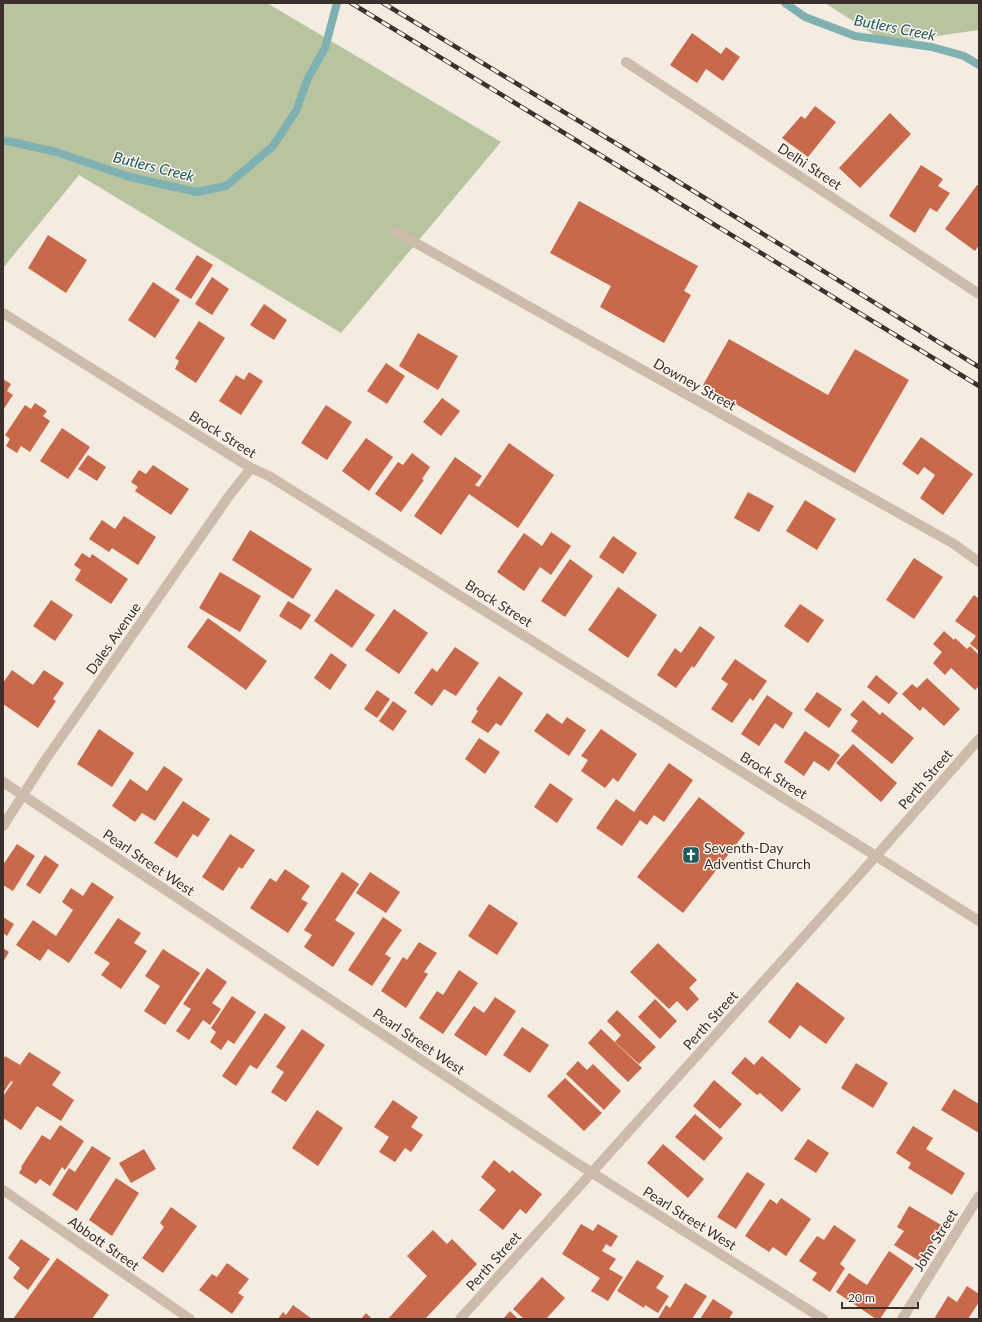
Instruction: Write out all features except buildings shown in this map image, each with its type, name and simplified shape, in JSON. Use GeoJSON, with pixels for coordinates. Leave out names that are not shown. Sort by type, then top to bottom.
{"type":"FeatureCollection","features":[{"type":"Feature","properties":{"kind":"street","name":"Delhi Street"},"geometry":{"type":"LineString","coordinates":[[626,62],[979,294]]}},
{"type":"Feature","properties":{"kind":"street","name":"Downey Street"},"geometry":{"type":"LineString","coordinates":[[396,232],[947,540],[979,562]]}},
{"type":"Feature","properties":{"kind":"street","name":"Brock Street"},"geometry":{"type":"LineString","coordinates":[[3,312],[251,468],[276,480],[979,921]]}},
{"type":"Feature","properties":{"kind":"street","name":"Dales Avenue"},"geometry":{"type":"LineString","coordinates":[[3,826],[51,752],[229,496],[251,468]]}},
{"type":"Feature","properties":{"kind":"street","name":"Perth Street"},"geometry":{"type":"LineString","coordinates":[[460,1319],[877,856],[979,739]]}},
{"type":"Feature","properties":{"kind":"street","name":"Pearl Street West"},"geometry":{"type":"LineString","coordinates":[[3,782],[591,1172],[823,1319]]}},
{"type":"Feature","properties":{"kind":"street","name":"Abbott Street"},"geometry":{"type":"LineString","coordinates":[[3,1190],[190,1319]]}},
{"type":"Feature","properties":{"kind":"street","name":"John Street"},"geometry":{"type":"LineString","coordinates":[[902,1319],[979,1196]]}},
{"type":"Feature","properties":{"kind":"green space"},"geometry":{"type":"Polygon","coordinates":[[[3,3],[267,3],[501,142],[341,333],[79,175],[3,268],[3,3]]]}},
{"type":"Feature","properties":{"kind":"green space"},"geometry":{"type":"Polygon","coordinates":[[[825,3],[979,3],[979,30],[887,43],[825,3]]]}},
{"type":"Feature","properties":{"kind":"waterway","name":"Butlers Creek"},"geometry":{"type":"LineString","coordinates":[[3,140],[56,152],[130,177],[197,192],[226,186],[273,146],[296,111],[308,78],[325,48],[337,3]]}},
{"type":"Feature","properties":{"kind":"waterway","name":"Butlers Creek"},"geometry":{"type":"LineString","coordinates":[[785,3],[805,17],[855,36],[932,47],[964,56],[979,65]]}},
{"type":"Feature","properties":{"kind":"railway"},"geometry":{"type":"LineString","coordinates":[[351,3],[979,386]]}},
{"type":"Feature","properties":{"kind":"railway"},"geometry":{"type":"LineString","coordinates":[[383,3],[622,147],[979,367]]}},
{"type":"Feature","properties":{"kind":"place","name":"Seventh-Day Adventist Church"},"geometry":{"type":"Point","coordinates":[691,855]}}]}
